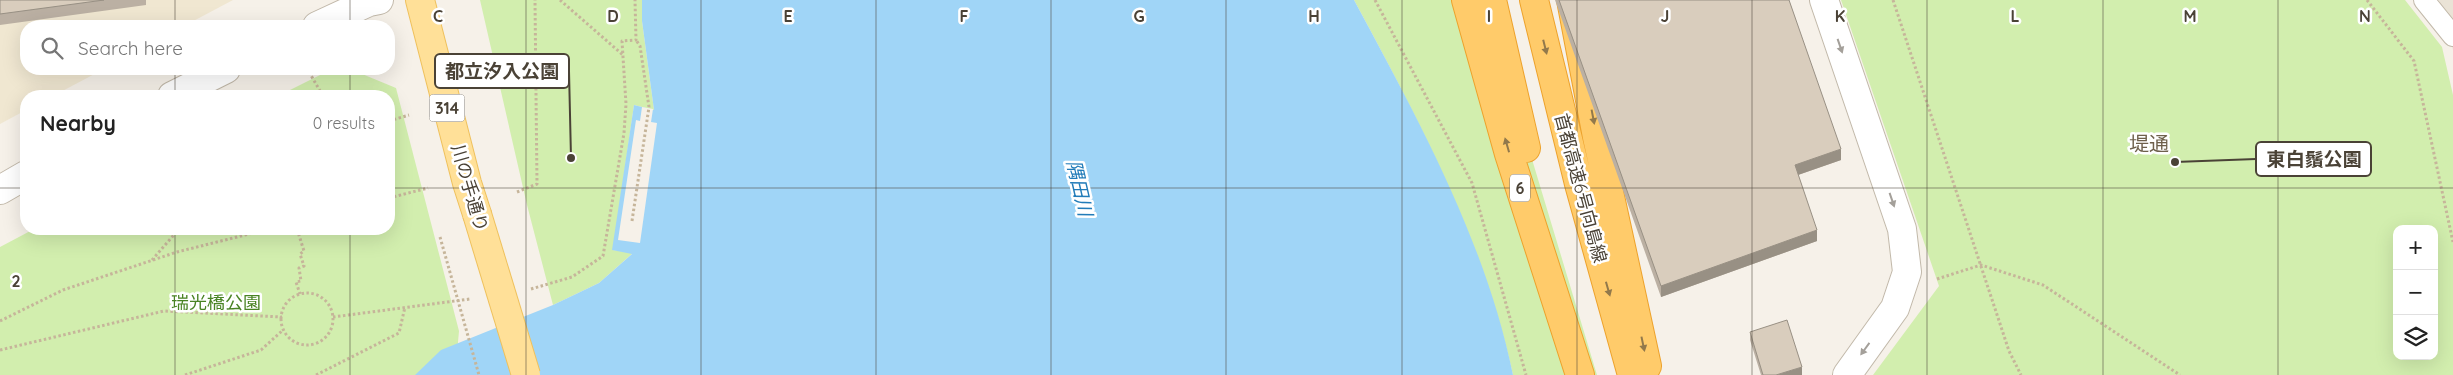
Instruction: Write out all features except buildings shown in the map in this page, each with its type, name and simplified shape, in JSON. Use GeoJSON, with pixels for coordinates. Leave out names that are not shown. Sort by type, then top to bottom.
{"type":"FeatureCollection","features":[{"type":"Feature","properties":{"kind":"highway","name":"6"},"geometry":{"type":"LineString","coordinates":[[1466,0],[1510,154],[1581,375]]}},
{"type":"Feature","properties":{"kind":"highway"},"geometry":{"type":"LineString","coordinates":[[1492,0],[1581,375]]}},
{"type":"Feature","properties":{"kind":"highway","name":"首都高速6号向島線"},"geometry":{"type":"LineString","coordinates":[[1534,0],[1579,184],[1632,375]]}},
{"type":"Feature","properties":{"kind":"highway"},"geometry":{"type":"LineString","coordinates":[[1571,0],[1597,137],[1650,375]]}},
{"type":"Feature","properties":{"kind":"main road","name":"川の手通り"},"geometry":{"type":"LineString","coordinates":[[420,0],[467,183],[526,375]]}},
{"type":"Feature","properties":{"kind":"street"},"geometry":{"type":"LineString","coordinates":[[330,20],[369,2],[379,0]]}},
{"type":"Feature","properties":{"kind":"street"},"geometry":{"type":"LineString","coordinates":[[1824,0],[1902,229],[1907,272],[1895,308],[1846,375]]}},
{"type":"Feature","properties":{"kind":"street"},"geometry":{"type":"LineString","coordinates":[[184,90],[214,75]]}},
{"type":"Feature","properties":{"kind":"street"},"geometry":{"type":"LineString","coordinates":[[0,190],[20,179]]}},
{"type":"Feature","properties":{"kind":"lane"},"geometry":{"type":"LineString","coordinates":[[2424,0],[2453,36]]}},
{"type":"Feature","properties":{"kind":"path"},"geometry":{"type":"LineString","coordinates":[[517,192],[537,184],[535,0]]}},
{"type":"Feature","properties":{"kind":"path"},"geometry":{"type":"LineString","coordinates":[[560,0],[623,55]]}},
{"type":"Feature","properties":{"kind":"path"},"geometry":{"type":"LineString","coordinates":[[632,221],[649,107],[640,46],[636,40],[635,0]]}},
{"type":"Feature","properties":{"kind":"path"},"geometry":{"type":"LineString","coordinates":[[1375,0],[1472,183],[1526,375]]}},
{"type":"Feature","properties":{"kind":"path"},"geometry":{"type":"LineString","coordinates":[[1893,0],[2009,351],[2021,375]]}},
{"type":"Feature","properties":{"kind":"path"},"geometry":{"type":"LineString","coordinates":[[2367,0],[2414,61],[2453,242]]}},
{"type":"Feature","properties":{"kind":"path"},"geometry":{"type":"LineString","coordinates":[[604,256],[624,133],[626,104],[622,40],[636,40]]}},
{"type":"Feature","properties":{"kind":"path"},"geometry":{"type":"LineString","coordinates":[[311,75],[320,90]]}},
{"type":"Feature","properties":{"kind":"path"},"geometry":{"type":"LineString","coordinates":[[395,119],[409,115]]}},
{"type":"Feature","properties":{"kind":"path"},"geometry":{"type":"LineString","coordinates":[[395,196],[428,188]]}},
{"type":"Feature","properties":{"kind":"path"},"geometry":{"type":"LineString","coordinates":[[152,261],[174,235]]}},
{"type":"Feature","properties":{"kind":"path"},"geometry":{"type":"LineString","coordinates":[[0,321],[63,290],[152,261],[247,235]]}},
{"type":"Feature","properties":{"kind":"path"},"geometry":{"type":"LineString","coordinates":[[299,235],[304,251],[300,254],[304,266],[299,268],[301,281],[296,282],[300,294]]}},
{"type":"Feature","properties":{"kind":"path"},"geometry":{"type":"LineString","coordinates":[[440,236],[479,375]]}},
{"type":"Feature","properties":{"kind":"path"},"geometry":{"type":"LineString","coordinates":[[1932,281],[1981,265],[2043,285],[2180,375]]}},
{"type":"Feature","properties":{"kind":"path"},"geometry":{"type":"LineString","coordinates":[[300,294],[315,294],[322,298],[331,309],[333,317],[328,334],[314,344],[296,343],[283,330],[282,317],[285,304],[300,294]]}},
{"type":"Feature","properties":{"kind":"path"},"geometry":{"type":"LineString","coordinates":[[333,317],[432,305]]}},
{"type":"Feature","properties":{"kind":"path"},"geometry":{"type":"LineString","coordinates":[[316,375],[399,333],[405,307]]}},
{"type":"Feature","properties":{"kind":"path"},"geometry":{"type":"LineString","coordinates":[[0,350],[164,311],[282,317]]}},
{"type":"Feature","properties":{"kind":"path"},"geometry":{"type":"LineString","coordinates":[[185,375],[261,350],[283,330]]}},
{"type":"Feature","properties":{"kind":"shaded area"},"geometry":{"type":"Polygon","coordinates":[[[0,0],[233,0],[195,20],[20,20],[20,75],[93,75],[64,90],[20,90],[20,113],[0,124],[0,0]]]}},
{"type":"Feature","properties":{"kind":"shaded area"},"geometry":{"type":"Polygon","coordinates":[[[2439,0],[2453,0],[2453,50],[2439,0]]]}},
{"type":"Feature","properties":{"kind":"green space"},"geometry":{"type":"Polygon","coordinates":[[[480,0],[642,0],[642,21],[654,110],[634,105],[613,250],[633,253],[599,283],[553,305],[527,205],[480,0]]]}},
{"type":"Feature","properties":{"kind":"green space"},"geometry":{"type":"Polygon","coordinates":[[[1354,0],[1484,0],[1597,375],[1513,375],[1485,277],[1467,229],[1425,136],[1354,0]]]}},
{"type":"Feature","properties":{"kind":"green space"},"geometry":{"type":"Polygon","coordinates":[[[1841,0],[2405,0],[2442,47],[2453,95],[2453,375],[1873,375],[1939,286],[1841,0]]]}},
{"type":"Feature","properties":{"kind":"green space","name":"瑞光橋公園"},"geometry":{"type":"Polygon","coordinates":[[[320,75],[365,75],[396,88],[459,331],[457,353],[460,375],[0,375],[0,247],[23,235],[395,235],[395,90],[290,90],[320,75]]]}},
{"type":"Feature","properties":{"kind":"water","name":"隅田川"},"geometry":{"type":"Polygon","coordinates":[[[642,0],[1354,0],[1425,136],[1468,229],[1486,277],[1513,375],[415,375],[441,350],[553,305],[599,283],[632,254],[612,250],[634,105],[654,110],[642,21],[642,0]]]}},
{"type":"Feature","properties":{"kind":"pier"},"geometry":{"type":"Polygon","coordinates":[[[642,107],[653,109],[651,122],[657,123],[640,243],[618,240],[636,120],[640,121],[642,107]]]}},
{"type":"Feature","properties":{"kind":"place","name":"都立汐入公園"},"geometry":{"type":"Point","coordinates":[571,158]}},
{"type":"Feature","properties":{"kind":"place","name":"東白鬚公園"},"geometry":{"type":"Point","coordinates":[2175,162]}},
{"type":"Feature","properties":{"kind":"district","name":"堤通"},"geometry":{"type":"Point","coordinates":[2149,143]}}]}
